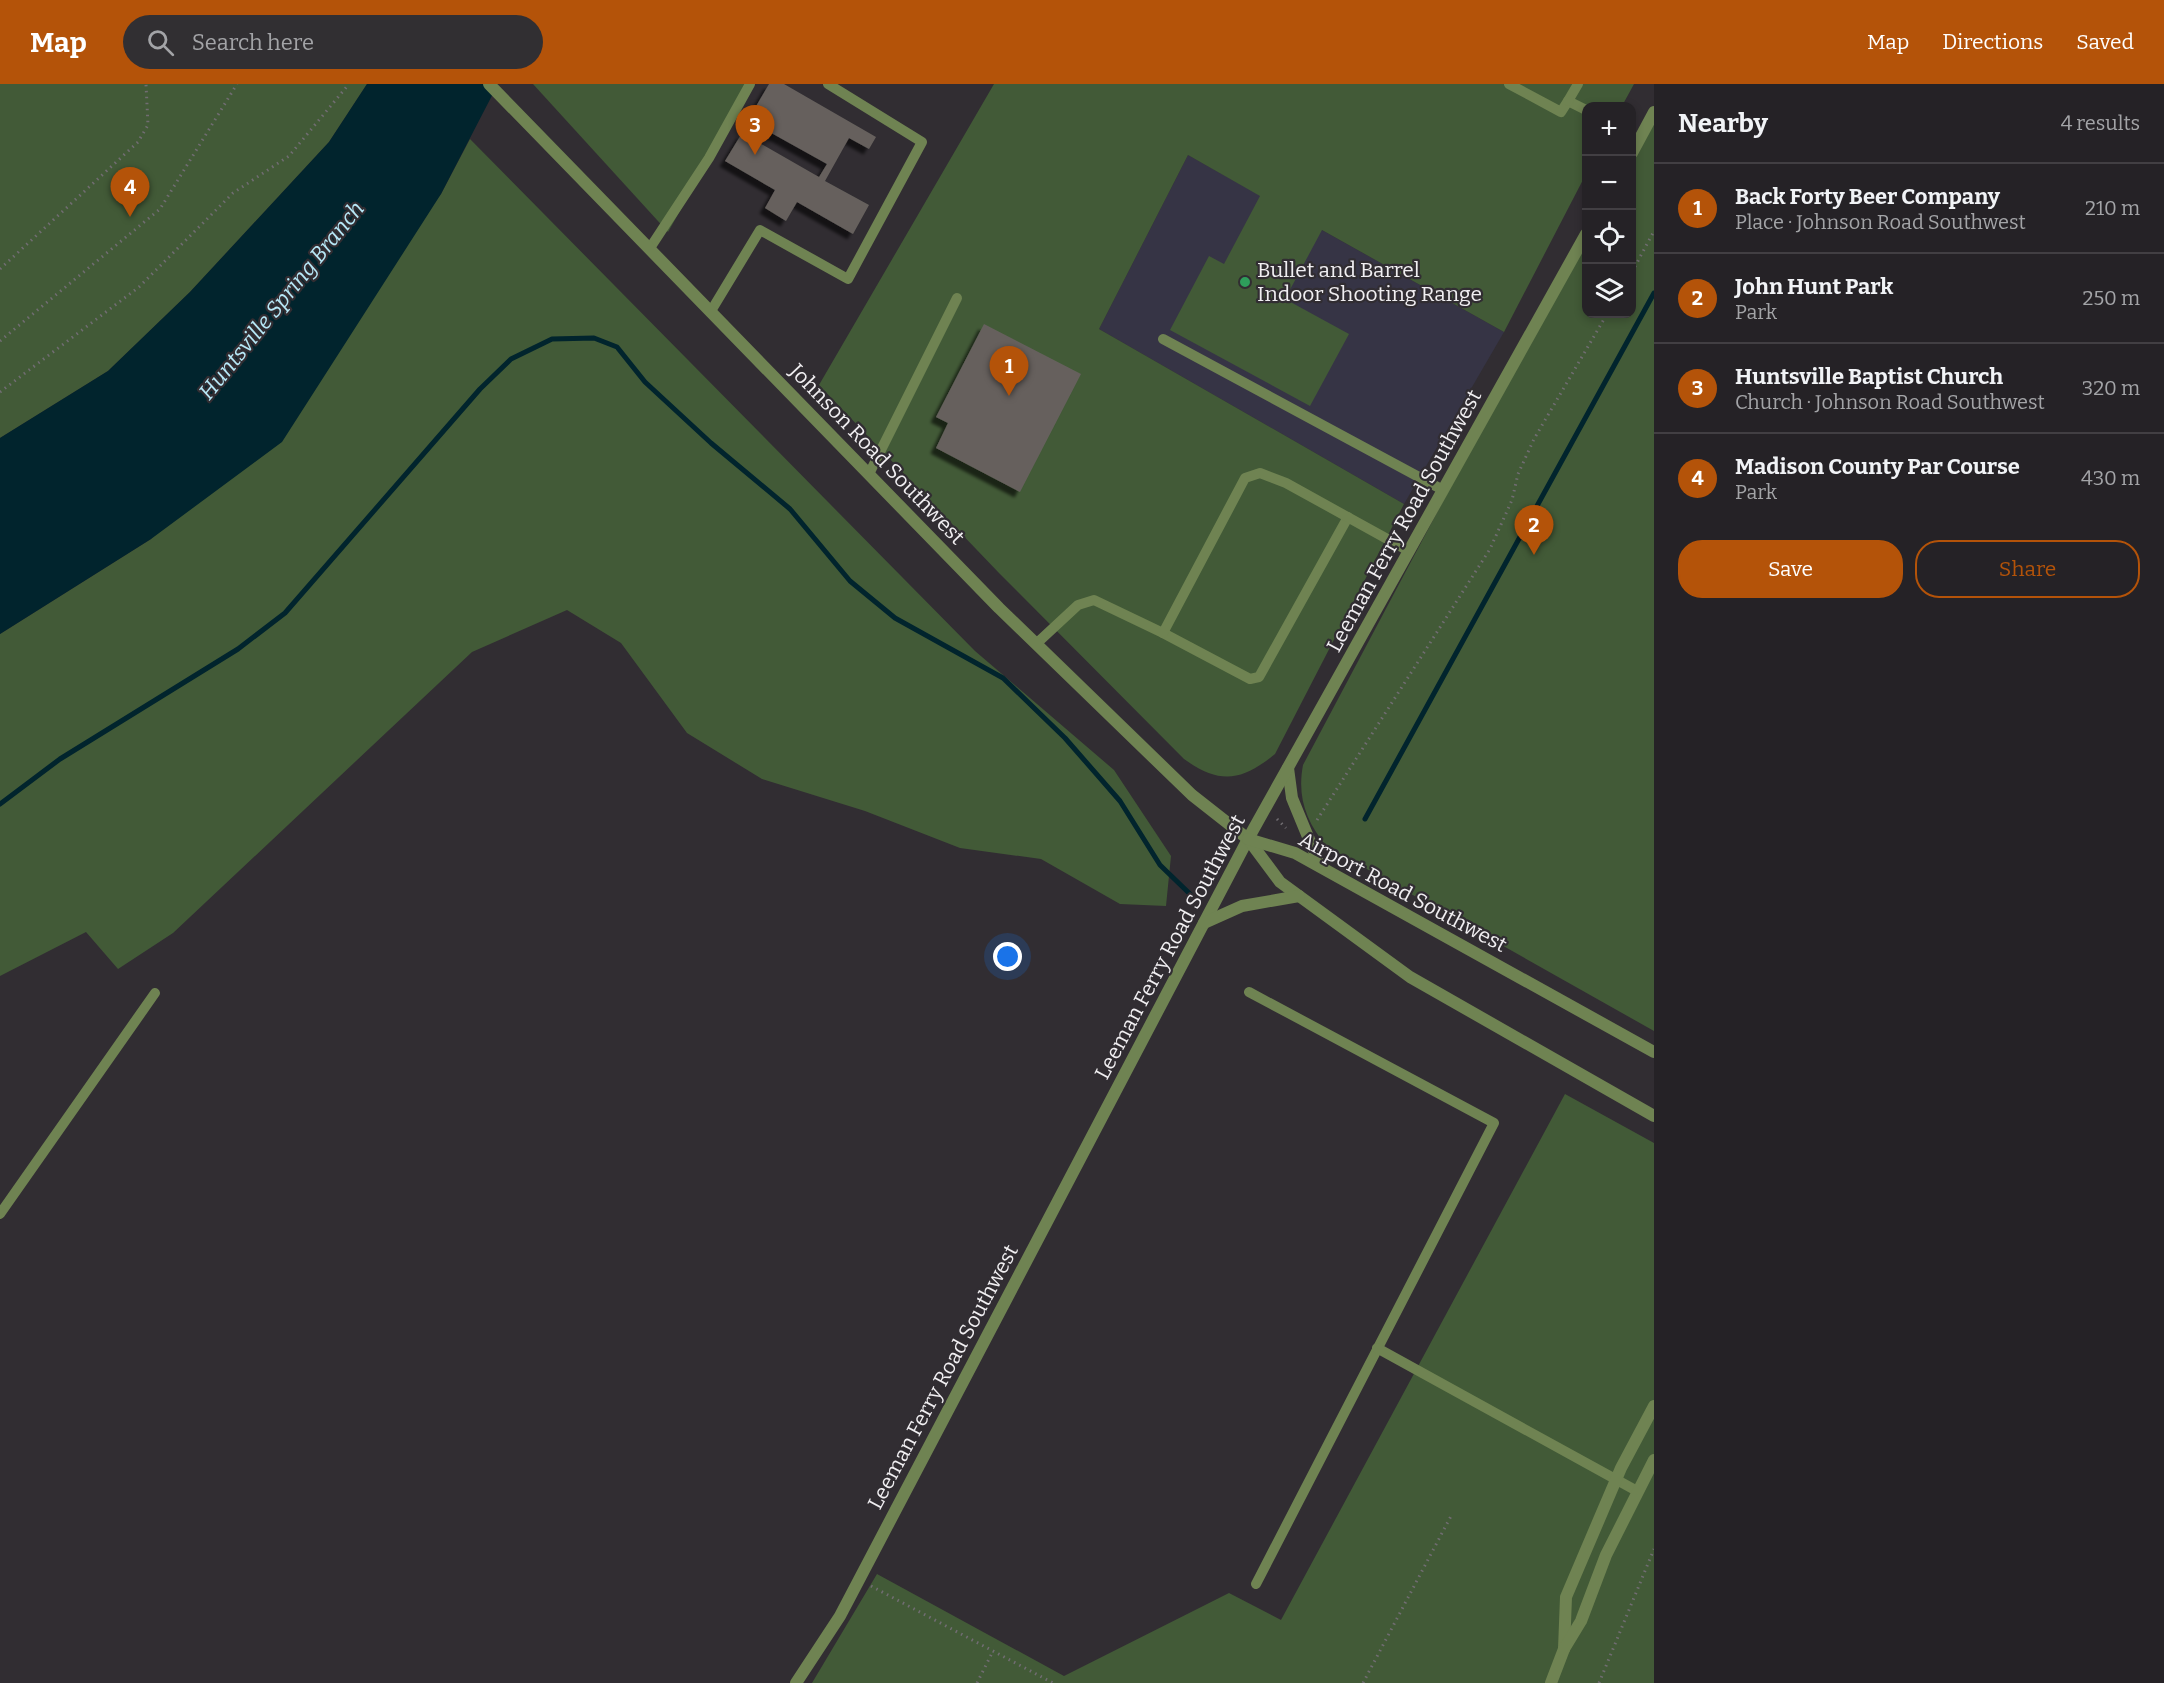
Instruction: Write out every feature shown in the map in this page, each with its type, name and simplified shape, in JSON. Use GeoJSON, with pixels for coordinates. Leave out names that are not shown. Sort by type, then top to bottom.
{"type":"FeatureCollection","features":[{"type":"Feature","properties":{"kind":"street","name":"Johnson Road Southwest"},"geometry":{"type":"LineString","coordinates":[[489,84],[1036,644],[1192,795],[1248,839]]}},
{"type":"Feature","properties":{"kind":"street"},"geometry":{"type":"LineString","coordinates":[[1636,136],[1654,112]]}},
{"type":"Feature","properties":{"kind":"street","name":"Leeman Ferry Road Southwest"},"geometry":{"type":"LineString","coordinates":[[796,1683],[840,1616],[1248,839],[1582,243]]}},
{"type":"Feature","properties":{"kind":"street"},"geometry":{"type":"LineString","coordinates":[[1288,768],[1292,798],[1320,866]]}},
{"type":"Feature","properties":{"kind":"street"},"geometry":{"type":"LineString","coordinates":[[1248,839],[1280,882],[1410,977],[1654,1116]]}},
{"type":"Feature","properties":{"kind":"street","name":"Airport Road Southwest"},"geometry":{"type":"LineString","coordinates":[[1248,839],[1295,853],[1320,866],[1654,1052]]}},
{"type":"Feature","properties":{"kind":"street"},"geometry":{"type":"LineString","coordinates":[[1204,923],[1242,906],[1299,896]]}},
{"type":"Feature","properties":{"kind":"street"},"geometry":{"type":"LineString","coordinates":[[1564,1649],[1566,1597],[1616,1479],[1654,1406]]}},
{"type":"Feature","properties":{"kind":"street"},"geometry":{"type":"LineString","coordinates":[[1551,1683],[1564,1649],[1581,1621],[1605,1555],[1654,1460]]}},
{"type":"Feature","properties":{"kind":"lane"},"geometry":{"type":"LineString","coordinates":[[650,248],[709,158],[750,84]]}},
{"type":"Feature","properties":{"kind":"lane"},"geometry":{"type":"LineString","coordinates":[[711,311],[760,230],[848,279],[922,142],[828,84]]}},
{"type":"Feature","properties":{"kind":"lane"},"geometry":{"type":"LineString","coordinates":[[1509,84],[1561,112],[1578,84]]}},
{"type":"Feature","properties":{"kind":"lane"},"geometry":{"type":"LineString","coordinates":[[1568,101],[1582,108]]}},
{"type":"Feature","properties":{"kind":"lane"},"geometry":{"type":"LineString","coordinates":[[869,474],[957,298]]}},
{"type":"Feature","properties":{"kind":"lane"},"geometry":{"type":"LineString","coordinates":[[1163,339],[1443,490]]}},
{"type":"Feature","properties":{"kind":"lane"},"geometry":{"type":"LineString","coordinates":[[1163,633],[1245,478],[1260,473],[1286,483],[1408,552]]}},
{"type":"Feature","properties":{"kind":"lane"},"geometry":{"type":"LineString","coordinates":[[1036,644],[1078,605],[1094,600],[1250,679],[1259,677],[1348,517]]}},
{"type":"Feature","properties":{"kind":"lane"},"geometry":{"type":"LineString","coordinates":[[1249,992],[1494,1123],[1256,1584]]}},
{"type":"Feature","properties":{"kind":"lane"},"geometry":{"type":"LineString","coordinates":[[0,1214],[155,993]]}},
{"type":"Feature","properties":{"kind":"lane"},"geometry":{"type":"LineString","coordinates":[[1377,1348],[1638,1491]]}},
{"type":"Feature","properties":{"kind":"path"},"geometry":{"type":"LineString","coordinates":[[0,269],[138,142],[148,124],[146,84]]}},
{"type":"Feature","properties":{"kind":"path"},"geometry":{"type":"LineString","coordinates":[[0,340],[160,209],[237,84]]}},
{"type":"Feature","properties":{"kind":"path"},"geometry":{"type":"LineString","coordinates":[[0,392],[139,287],[233,193],[289,156],[349,84]]}},
{"type":"Feature","properties":{"kind":"path"},"geometry":{"type":"LineString","coordinates":[[1636,265],[1654,231]]}},
{"type":"Feature","properties":{"kind":"path"},"geometry":{"type":"LineString","coordinates":[[1317,820],[1490,549],[1512,500],[1518,474],[1534,439],[1605,318]]}},
{"type":"Feature","properties":{"kind":"path"},"geometry":{"type":"LineString","coordinates":[[1275,818],[1286,828]]}},
{"type":"Feature","properties":{"kind":"path"},"geometry":{"type":"LineString","coordinates":[[1362,1683],[1451,1516]]}},
{"type":"Feature","properties":{"kind":"path"},"geometry":{"type":"LineString","coordinates":[[1599,1683],[1654,1549]]}},
{"type":"Feature","properties":{"kind":"path"},"geometry":{"type":"LineString","coordinates":[[858,1580],[1053,1683]]}},
{"type":"Feature","properties":{"kind":"path"},"geometry":{"type":"LineString","coordinates":[[977,1683],[993,1652]]}},
{"type":"Feature","properties":{"kind":"shaded area"},"geometry":{"type":"Polygon","coordinates":[[[1188,155],[1504,332],[1404,504],[1099,329],[1188,155]]]}},
{"type":"Feature","properties":{"kind":"green space"},"geometry":{"type":"Polygon","coordinates":[[[0,84],[367,84],[329,142],[190,292],[108,371],[0,438],[0,84]]]}},
{"type":"Feature","properties":{"kind":"green space"},"geometry":{"type":"Polygon","coordinates":[[[533,84],[752,84],[668,232],[533,84]]]}},
{"type":"Feature","properties":{"kind":"green space"},"geometry":{"type":"Polygon","coordinates":[[[994,84],[1634,84],[1624,102],[1582,102],[1582,182],[1504,332],[1322,230],[1285,299],[1349,334],[1310,406],[1170,330],[1209,256],[1224,264],[1260,196],[1188,155],[1099,329],[1404,504],[1275,754],[1252,770],[1231,776],[1220,776],[1209,773],[1184,759],[999,573],[819,385],[994,84]]]}},
{"type":"Feature","properties":{"kind":"green space"},"geometry":{"type":"Polygon","coordinates":[[[1654,109],[1654,1031],[1326,846],[1308,818],[1301,788],[1303,765],[1582,240],[1582,318],[1636,318],[1636,143],[1654,109]]]}},
{"type":"Feature","properties":{"kind":"green space"},"geometry":{"type":"Polygon","coordinates":[[[470,139],[975,651],[1114,770],[1171,856],[1166,906],[1120,904],[1041,859],[960,848],[865,811],[762,779],[687,733],[621,643],[567,610],[472,652],[173,933],[118,969],[86,932],[0,976],[0,634],[151,539],[441,194],[470,139]]]}},
{"type":"Feature","properties":{"kind":"green space"},"geometry":{"type":"Polygon","coordinates":[[[1565,1094],[1654,1143],[1654,1683],[812,1683],[877,1574],[1064,1676],[1229,1593],[1281,1620],[1565,1094]]]}},
{"type":"Feature","properties":{"kind":"water","name":"Huntsville Spring Branch"},"geometry":{"type":"Polygon","coordinates":[[[367,84],[498,84],[441,194],[282,442],[151,539],[0,634],[0,438],[108,371],[190,292],[329,142],[367,84]]]}},
{"type":"Feature","properties":{"kind":"building"},"geometry":{"type":"Polygon","coordinates":[[[769,84],[784,84],[876,137],[869,149],[849,138],[825,181],[869,205],[853,234],[797,202],[786,221],[765,208],[775,190],[725,161],[742,133],[819,177],[827,164],[748,120],[769,84]]]}},
{"type":"Feature","properties":{"kind":"building"},"geometry":{"type":"Polygon","coordinates":[[[984,324],[1081,374],[1020,492],[936,448],[948,423],[936,417],[984,324]]]}},
{"type":"Feature","properties":{"kind":"waterway"},"geometry":{"type":"LineString","coordinates":[[1365,819],[1654,293]]}},
{"type":"Feature","properties":{"kind":"waterway"},"geometry":{"type":"LineString","coordinates":[[0,804],[60,759],[238,649],[285,613],[480,389],[511,359],[552,339],[594,338],[617,347],[645,382],[711,443],[790,509],[850,581],[895,618],[1003,678],[1065,738],[1120,801],[1160,865],[1191,895]]}},
{"type":"Feature","properties":{"kind":"place","name":"Huntsville Baptist Church"},"geometry":{"type":"Point","coordinates":[755,155]}},
{"type":"Feature","properties":{"kind":"place","name":"Madison County Par Course"},"geometry":{"type":"Point","coordinates":[130,217]}},
{"type":"Feature","properties":{"kind":"place","name":"Bullet and Barrel Indoor Shooting Range"},"geometry":{"type":"Point","coordinates":[1245,282]}},
{"type":"Feature","properties":{"kind":"place","name":"Back Forty Beer Company"},"geometry":{"type":"Point","coordinates":[1009,396]}},
{"type":"Feature","properties":{"kind":"place","name":"John Hunt Park"},"geometry":{"type":"Point","coordinates":[1534,555]}}]}
